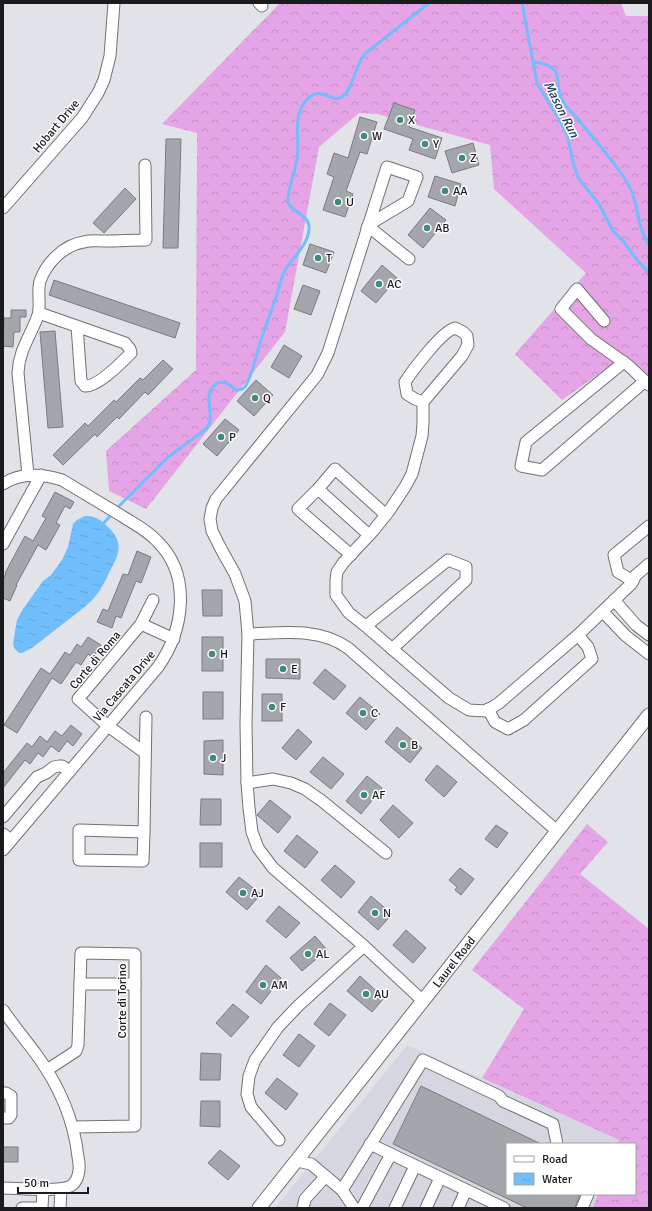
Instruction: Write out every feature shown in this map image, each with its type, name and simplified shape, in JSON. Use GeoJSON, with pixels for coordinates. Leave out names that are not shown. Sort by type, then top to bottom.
{"type":"FeatureCollection","features":[{"type":"Feature","properties":{"kind":"main road","name":"Laurel Road"},"geometry":{"type":"LineString","coordinates":[[259,1208],[649,715]]}},
{"type":"Feature","properties":{"kind":"street","name":"Hobart Drive"},"geometry":{"type":"LineString","coordinates":[[3,208],[82,118],[98,93],[104,80],[110,56],[114,3]]}},
{"type":"Feature","properties":{"kind":"street"},"geometry":{"type":"LineString","coordinates":[[28,475],[18,372],[24,345],[39,313],[38,295],[39,284],[42,276],[51,261],[65,249],[73,245],[84,242],[146,240],[145,165]]}},
{"type":"Feature","properties":{"kind":"street"},"geometry":{"type":"LineString","coordinates":[[367,226],[408,201],[417,177],[387,166],[367,226],[328,353],[317,375],[224,487],[212,508],[210,519],[212,531],[220,549],[236,574],[244,602],[248,634],[246,724],[247,783],[252,832],[258,848],[273,868],[364,946],[423,1001]]}},
{"type":"Feature","properties":{"kind":"street"},"geometry":{"type":"LineString","coordinates":[[367,226],[409,259]]}},
{"type":"Feature","properties":{"kind":"street"},"geometry":{"type":"LineString","coordinates":[[604,322],[577,289],[561,309],[591,339],[624,362],[647,383],[542,470],[521,466],[526,442],[624,362]]}},
{"type":"Feature","properties":{"kind":"street"},"geometry":{"type":"LineString","coordinates":[[39,313],[77,326],[125,343],[130,349],[131,353],[125,360],[100,380],[89,386],[85,386],[82,381],[77,326]]}},
{"type":"Feature","properties":{"kind":"street"},"geometry":{"type":"LineString","coordinates":[[423,402],[407,394],[404,382],[431,349],[450,329],[455,328],[467,336],[468,345],[462,356],[423,402],[424,423],[412,474],[406,487],[386,515],[343,563],[337,572],[336,595],[349,613],[366,626],[448,698],[469,710],[486,710],[500,703],[603,612],[633,581],[636,575],[649,564]]}},
{"type":"Feature","properties":{"kind":"street"},"geometry":{"type":"LineString","coordinates":[[351,555],[298,509],[335,469],[386,515]]}},
{"type":"Feature","properties":{"kind":"street","name":"Via Cascata Drive"},"geometry":{"type":"LineString","coordinates":[[3,484],[12,479],[28,475],[40,475],[62,480],[145,530],[157,540],[175,568],[180,586],[181,606],[174,639],[158,667],[70,771],[7,837],[3,850]]}},
{"type":"Feature","properties":{"kind":"street"},"geometry":{"type":"LineString","coordinates":[[3,544],[40,475]]}},
{"type":"Feature","properties":{"kind":"street"},"geometry":{"type":"LineString","coordinates":[[318,489],[369,535]]}},
{"type":"Feature","properties":{"kind":"street"},"geometry":{"type":"LineString","coordinates":[[633,581],[618,572],[614,555],[649,526]]}},
{"type":"Feature","properties":{"kind":"street"},"geometry":{"type":"LineString","coordinates":[[366,626],[448,560],[466,567],[466,580],[392,649]]}},
{"type":"Feature","properties":{"kind":"street","name":"Corte di Roma"},"geometry":{"type":"LineString","coordinates":[[108,726],[78,699],[141,624],[153,600]]}},
{"type":"Feature","properties":{"kind":"street"},"geometry":{"type":"LineString","coordinates":[[614,600],[636,625],[649,635]]}},
{"type":"Feature","properties":{"kind":"street"},"geometry":{"type":"LineString","coordinates":[[603,612],[626,636],[649,654]]}},
{"type":"Feature","properties":{"kind":"street"},"geometry":{"type":"LineString","coordinates":[[141,624],[174,639]]}},
{"type":"Feature","properties":{"kind":"street"},"geometry":{"type":"LineString","coordinates":[[248,634],[301,632],[317,634],[340,642],[557,831]]}},
{"type":"Feature","properties":{"kind":"street"},"geometry":{"type":"LineString","coordinates":[[488,709],[495,722],[508,729],[524,720],[592,659],[588,647],[578,635]]}},
{"type":"Feature","properties":{"kind":"street"},"geometry":{"type":"LineString","coordinates":[[144,832],[79,830],[78,860],[143,861],[144,832],[146,717]]}},
{"type":"Feature","properties":{"kind":"street"},"geometry":{"type":"LineString","coordinates":[[108,726],[145,753]]}},
{"type":"Feature","properties":{"kind":"street"},"geometry":{"type":"LineString","coordinates":[[3,817],[37,777],[58,766],[62,766],[70,771]]}},
{"type":"Feature","properties":{"kind":"street"},"geometry":{"type":"LineString","coordinates":[[247,783],[273,779],[291,783],[306,789],[322,800],[386,853]]}},
{"type":"Feature","properties":{"kind":"street"},"geometry":{"type":"LineString","coordinates":[[279,1140],[251,1107],[247,1094],[249,1076],[255,1060],[278,1027],[298,1006],[364,946]]}},
{"type":"Feature","properties":{"kind":"street","name":"Corte di Torino"},"geometry":{"type":"LineString","coordinates":[[47,1070],[76,1051],[78,1045],[81,953],[135,954],[134,1126],[73,1128]]}},
{"type":"Feature","properties":{"kind":"street"},"geometry":{"type":"LineString","coordinates":[[80,984],[135,984]]}},
{"type":"Feature","properties":{"kind":"street"},"geometry":{"type":"LineString","coordinates":[[3,1010],[47,1070],[63,1100],[73,1128],[78,1150],[79,1170],[74,1183],[71,1186],[61,1189],[3,1188]]}},
{"type":"Feature","properties":{"kind":"street"},"geometry":{"type":"LineString","coordinates":[[342,1190],[423,1060],[499,1096],[503,1101],[553,1124],[557,1143]]}},
{"type":"Feature","properties":{"kind":"street"},"geometry":{"type":"LineString","coordinates":[[3,1093],[11,1096],[11,1115],[9,1118],[3,1118]]}},
{"type":"Feature","properties":{"kind":"street"},"geometry":{"type":"LineString","coordinates":[[370,1144],[466,1190],[491,1205],[504,1208]]}},
{"type":"Feature","properties":{"kind":"street"},"geometry":{"type":"LineString","coordinates":[[362,1208],[391,1154]]}},
{"type":"Feature","properties":{"kind":"street"},"geometry":{"type":"LineString","coordinates":[[297,1161],[311,1164],[342,1190],[354,1208]]}},
{"type":"Feature","properties":{"kind":"street"},"geometry":{"type":"LineString","coordinates":[[395,1208],[415,1166]]}},
{"type":"Feature","properties":{"kind":"street"},"geometry":{"type":"LineString","coordinates":[[303,1208],[305,1199],[326,1177]]}},
{"type":"Feature","properties":{"kind":"street"},"geometry":{"type":"LineString","coordinates":[[426,1208],[440,1178]]}},
{"type":"Feature","properties":{"kind":"street"},"geometry":{"type":"LineString","coordinates":[[42,1208],[43,1189]]}},
{"type":"Feature","properties":{"kind":"street"},"geometry":{"type":"LineString","coordinates":[[60,1208],[61,1189]]}},
{"type":"Feature","properties":{"kind":"street"},"geometry":{"type":"LineString","coordinates":[[458,1208],[466,1190]]}},
{"type":"Feature","properties":{"kind":"street"},"geometry":{"type":"LineString","coordinates":[[582,1208],[588,1195]]}},
{"type":"Feature","properties":{"kind":"street"},"geometry":{"type":"LineString","coordinates":[[22,1208],[36,1208]]}},
{"type":"Feature","properties":{"kind":"shaded area"},"geometry":{"type":"Polygon","coordinates":[[[407,1045],[619,1140],[618,1143],[506,1143],[506,1195],[598,1195],[593,1208],[275,1208],[407,1045]]]}},
{"type":"Feature","properties":{"kind":"green space"},"geometry":{"type":"Polygon","coordinates":[[[280,3],[621,3],[626,16],[649,16],[649,391],[617,361],[562,400],[515,354],[586,273],[494,189],[490,145],[377,114],[359,113],[319,147],[285,332],[146,509],[109,491],[106,451],[196,370],[197,133],[162,124],[280,3]]]}},
{"type":"Feature","properties":{"kind":"green space"},"geometry":{"type":"Polygon","coordinates":[[[587,824],[608,842],[580,874],[649,929],[649,1208],[593,1208],[598,1195],[636,1195],[636,1143],[618,1143],[619,1140],[482,1078],[524,1009],[472,970],[587,824]]]}},
{"type":"Feature","properties":{"kind":"water"},"geometry":{"type":"Polygon","coordinates":[[[85,516],[100,520],[115,535],[118,544],[118,554],[114,564],[100,590],[88,604],[32,648],[19,653],[14,648],[13,643],[17,620],[43,581],[51,575],[62,560],[68,547],[73,524],[85,516]]]}},
{"type":"Feature","properties":{"kind":"building"},"geometry":{"type":"Polygon","coordinates":[[[394,103],[415,110],[409,127],[442,138],[435,159],[409,150],[413,139],[384,129],[394,103]]]}},
{"type":"Feature","properties":{"kind":"building"},"geometry":{"type":"Polygon","coordinates":[[[360,117],[377,122],[367,154],[360,152],[346,191],[353,194],[345,217],[323,210],[334,177],[327,174],[334,153],[348,158],[360,117]]]}},
{"type":"Feature","properties":{"kind":"building"},"geometry":{"type":"Polygon","coordinates":[[[166,139],[181,139],[178,248],[163,248],[166,139]]]}},
{"type":"Feature","properties":{"kind":"building","name":"Z"},"geometry":{"type":"Polygon","coordinates":[[[473,143],[479,165],[452,173],[445,151],[473,143]]]}},
{"type":"Feature","properties":{"kind":"building","name":"AA"},"geometry":{"type":"Polygon","coordinates":[[[435,176],[461,184],[455,206],[428,197],[435,176]]]}},
{"type":"Feature","properties":{"kind":"building"},"geometry":{"type":"Polygon","coordinates":[[[125,188],[136,199],[104,233],[93,223],[125,188]]]}},
{"type":"Feature","properties":{"kind":"building","name":"AB"},"geometry":{"type":"Polygon","coordinates":[[[430,208],[446,220],[423,248],[408,235],[430,208]]]}},
{"type":"Feature","properties":{"kind":"building","name":"T"},"geometry":{"type":"Polygon","coordinates":[[[310,244],[334,252],[326,273],[303,265],[310,244]]]}},
{"type":"Feature","properties":{"kind":"building","name":"AC"},"geometry":{"type":"Polygon","coordinates":[[[382,265],[397,278],[376,303],[361,291],[382,265]]]}},
{"type":"Feature","properties":{"kind":"building"},"geometry":{"type":"Polygon","coordinates":[[[54,280],[180,323],[175,338],[49,295],[54,280]]]}},
{"type":"Feature","properties":{"kind":"building"},"geometry":{"type":"Polygon","coordinates":[[[303,285],[320,291],[311,315],[294,309],[303,285]]]}},
{"type":"Feature","properties":{"kind":"building"},"geometry":{"type":"Polygon","coordinates":[[[11,310],[26,310],[26,317],[20,317],[20,332],[14,332],[13,347],[3,346],[4,318],[11,318],[11,310]]]}},
{"type":"Feature","properties":{"kind":"building"},"geometry":{"type":"Polygon","coordinates":[[[55,331],[63,427],[48,428],[40,332],[55,331]]]}},
{"type":"Feature","properties":{"kind":"building"},"geometry":{"type":"Polygon","coordinates":[[[284,345],[302,356],[289,378],[271,367],[284,345]]]}},
{"type":"Feature","properties":{"kind":"building"},"geometry":{"type":"Polygon","coordinates":[[[163,360],[173,369],[148,395],[145,392],[119,419],[117,417],[97,437],[95,434],[63,465],[53,455],[85,423],[88,426],[114,400],[116,402],[140,378],[143,380],[163,360]]]}},
{"type":"Feature","properties":{"kind":"building","name":"Q"},"geometry":{"type":"Polygon","coordinates":[[[256,380],[273,395],[254,416],[237,401],[256,380]]]}},
{"type":"Feature","properties":{"kind":"building","name":"P"},"geometry":{"type":"Polygon","coordinates":[[[225,419],[239,430],[217,456],[203,444],[225,419]]]}},
{"type":"Feature","properties":{"kind":"building"},"geometry":{"type":"Polygon","coordinates":[[[55,492],[74,502],[70,509],[65,506],[56,523],[60,525],[46,550],[38,545],[16,585],[10,601],[3,598],[3,580],[5,573],[25,536],[33,541],[46,518],[42,516],[55,492]]]}},
{"type":"Feature","properties":{"kind":"building"},"geometry":{"type":"Polygon","coordinates":[[[137,551],[151,557],[141,583],[136,581],[121,618],[116,616],[112,628],[97,622],[103,609],[108,611],[123,574],[128,575],[137,551]]]}},
{"type":"Feature","properties":{"kind":"building"},"geometry":{"type":"Polygon","coordinates":[[[202,590],[222,590],[222,616],[203,616],[202,590]]]}},
{"type":"Feature","properties":{"kind":"building"},"geometry":{"type":"Polygon","coordinates":[[[88,637],[101,645],[93,658],[88,654],[81,665],[76,662],[61,684],[52,678],[17,733],[4,725],[41,668],[50,674],[65,652],[70,655],[77,644],[81,647],[88,637]]]}},
{"type":"Feature","properties":{"kind":"building","name":"H"},"geometry":{"type":"Polygon","coordinates":[[[202,637],[223,637],[223,671],[202,671],[202,637]]]}},
{"type":"Feature","properties":{"kind":"building","name":"E"},"geometry":{"type":"Polygon","coordinates":[[[266,659],[300,659],[300,679],[266,678],[266,659]]]}},
{"type":"Feature","properties":{"kind":"building"},"geometry":{"type":"Polygon","coordinates":[[[325,669],[346,686],[334,700],[313,683],[325,669]]]}},
{"type":"Feature","properties":{"kind":"building"},"geometry":{"type":"Polygon","coordinates":[[[203,692],[223,692],[223,719],[203,719],[203,692]]]}},
{"type":"Feature","properties":{"kind":"building","name":"F"},"geometry":{"type":"Polygon","coordinates":[[[262,694],[282,694],[282,721],[262,721],[262,694]]]}},
{"type":"Feature","properties":{"kind":"building","name":"C"},"geometry":{"type":"Polygon","coordinates":[[[360,697],[380,714],[366,730],[346,713],[360,697]]]}},
{"type":"Feature","properties":{"kind":"building"},"geometry":{"type":"Polygon","coordinates":[[[71,725],[82,734],[73,746],[67,741],[59,752],[51,746],[43,757],[38,753],[30,764],[25,760],[3,788],[3,773],[27,743],[32,747],[40,736],[47,742],[55,731],[62,736],[71,725]]]}},
{"type":"Feature","properties":{"kind":"building","name":"B"},"geometry":{"type":"Polygon","coordinates":[[[397,727],[422,748],[410,763],[385,742],[397,727]]]}},
{"type":"Feature","properties":{"kind":"building"},"geometry":{"type":"Polygon","coordinates":[[[298,729],[312,742],[296,760],[282,748],[298,729]]]}},
{"type":"Feature","properties":{"kind":"building","name":"J"},"geometry":{"type":"Polygon","coordinates":[[[223,740],[223,775],[204,774],[204,741],[223,740]]]}},
{"type":"Feature","properties":{"kind":"building"},"geometry":{"type":"Polygon","coordinates":[[[323,757],[344,774],[331,789],[310,772],[323,757]]]}},
{"type":"Feature","properties":{"kind":"building"},"geometry":{"type":"Polygon","coordinates":[[[437,765],[457,782],[444,797],[425,780],[437,765]]]}},
{"type":"Feature","properties":{"kind":"building","name":"AF"},"geometry":{"type":"Polygon","coordinates":[[[367,776],[382,788],[361,814],[346,801],[367,776]]]}},
{"type":"Feature","properties":{"kind":"building"},"geometry":{"type":"Polygon","coordinates":[[[201,799],[221,799],[221,825],[200,825],[201,799]]]}},
{"type":"Feature","properties":{"kind":"building"},"geometry":{"type":"Polygon","coordinates":[[[270,800],[291,817],[278,833],[257,815],[270,800]]]}},
{"type":"Feature","properties":{"kind":"building"},"geometry":{"type":"Polygon","coordinates":[[[393,805],[413,823],[399,838],[380,820],[393,805]]]}},
{"type":"Feature","properties":{"kind":"building"},"geometry":{"type":"Polygon","coordinates":[[[496,825],[508,833],[497,848],[485,839],[496,825]]]}},
{"type":"Feature","properties":{"kind":"building"},"geometry":{"type":"Polygon","coordinates":[[[297,835],[318,852],[305,868],[284,851],[297,835]]]}},
{"type":"Feature","properties":{"kind":"building"},"geometry":{"type":"Polygon","coordinates":[[[200,843],[222,843],[222,867],[200,867],[200,843]]]}},
{"type":"Feature","properties":{"kind":"building"},"geometry":{"type":"Polygon","coordinates":[[[335,865],[355,882],[341,898],[321,880],[335,865]]]}},
{"type":"Feature","properties":{"kind":"building"},"geometry":{"type":"Polygon","coordinates":[[[460,868],[474,879],[461,895],[455,890],[457,887],[449,880],[460,868]]]}},
{"type":"Feature","properties":{"kind":"building","name":"AJ"},"geometry":{"type":"Polygon","coordinates":[[[239,877],[261,894],[247,910],[226,892],[239,877]]]}},
{"type":"Feature","properties":{"kind":"building","name":"N"},"geometry":{"type":"Polygon","coordinates":[[[371,896],[392,914],[378,930],[358,912],[371,896]]]}},
{"type":"Feature","properties":{"kind":"building"},"geometry":{"type":"Polygon","coordinates":[[[279,906],[300,923],[286,938],[266,921],[279,906]]]}},
{"type":"Feature","properties":{"kind":"building"},"geometry":{"type":"Polygon","coordinates":[[[406,930],[426,948],[413,963],[393,945],[406,930]]]}},
{"type":"Feature","properties":{"kind":"building","name":"AL"},"geometry":{"type":"Polygon","coordinates":[[[315,936],[327,950],[302,971],[290,958],[315,936]]]}},
{"type":"Feature","properties":{"kind":"building","name":"AM"},"geometry":{"type":"Polygon","coordinates":[[[266,965],[281,978],[261,1004],[246,992],[266,965]]]}},
{"type":"Feature","properties":{"kind":"building","name":"AU"},"geometry":{"type":"Polygon","coordinates":[[[360,976],[384,998],[372,1012],[347,991],[360,976]]]}},
{"type":"Feature","properties":{"kind":"building"},"geometry":{"type":"Polygon","coordinates":[[[330,1003],[346,1015],[329,1036],[314,1024],[330,1003]]]}},
{"type":"Feature","properties":{"kind":"building"},"geometry":{"type":"Polygon","coordinates":[[[233,1004],[249,1017],[231,1037],[216,1023],[233,1004]]]}},
{"type":"Feature","properties":{"kind":"building"},"geometry":{"type":"Polygon","coordinates":[[[299,1034],[315,1046],[299,1067],[283,1055],[299,1034]]]}},
{"type":"Feature","properties":{"kind":"building"},"geometry":{"type":"Polygon","coordinates":[[[201,1053],[221,1054],[220,1080],[200,1080],[201,1053]]]}},
{"type":"Feature","properties":{"kind":"building"},"geometry":{"type":"Polygon","coordinates":[[[277,1078],[298,1094],[286,1110],[265,1093],[277,1078]]]}},
{"type":"Feature","properties":{"kind":"building"},"geometry":{"type":"Polygon","coordinates":[[[421,1086],[539,1143],[506,1143],[506,1195],[580,1195],[575,1208],[527,1208],[393,1144],[421,1086]]]}},
{"type":"Feature","properties":{"kind":"building"},"geometry":{"type":"Polygon","coordinates":[[[201,1101],[220,1101],[220,1127],[200,1126],[201,1101]]]}},
{"type":"Feature","properties":{"kind":"building"},"geometry":{"type":"Polygon","coordinates":[[[3,1147],[18,1147],[18,1162],[3,1162],[3,1147]]]}},
{"type":"Feature","properties":{"kind":"building"},"geometry":{"type":"Polygon","coordinates":[[[220,1150],[240,1166],[228,1180],[208,1163],[220,1150]]]}},
{"type":"Feature","properties":{"kind":"waterway"},"geometry":{"type":"LineString","coordinates":[[116,509],[167,458],[206,429],[210,422],[209,397],[211,389],[216,384],[229,384],[236,390],[241,390],[247,384],[283,274],[302,248],[308,236],[309,225],[307,220],[293,209],[288,202],[298,152],[297,123],[300,109],[306,100],[317,94],[334,98],[342,97],[348,90],[361,59],[365,54],[429,3]]}},
{"type":"Feature","properties":{"kind":"waterway","name":"Mason Run"},"geometry":{"type":"LineString","coordinates":[[522,3],[537,83],[567,135],[574,166],[579,179],[599,204],[613,231],[649,273]]}},
{"type":"Feature","properties":{"kind":"waterway"},"geometry":{"type":"LineString","coordinates":[[534,62],[545,64],[556,72],[560,96],[564,103],[609,156],[630,187],[634,197],[642,232],[649,245]]}},
{"type":"Feature","properties":{"kind":"waterway"},"geometry":{"type":"LineString","coordinates":[[101,526],[112,514]]}},
{"type":"Feature","properties":{"kind":"place","name":"X"},"geometry":{"type":"Point","coordinates":[400,120]}},
{"type":"Feature","properties":{"kind":"place","name":"W"},"geometry":{"type":"Point","coordinates":[364,136]}},
{"type":"Feature","properties":{"kind":"place","name":"Y"},"geometry":{"type":"Point","coordinates":[425,144]}},
{"type":"Feature","properties":{"kind":"place","name":"Z"},"geometry":{"type":"Point","coordinates":[462,158]}},
{"type":"Feature","properties":{"kind":"place","name":"AA"},"geometry":{"type":"Point","coordinates":[445,191]}},
{"type":"Feature","properties":{"kind":"place","name":"U"},"geometry":{"type":"Point","coordinates":[338,202]}},
{"type":"Feature","properties":{"kind":"place","name":"AB"},"geometry":{"type":"Point","coordinates":[427,228]}},
{"type":"Feature","properties":{"kind":"place","name":"T"},"geometry":{"type":"Point","coordinates":[318,258]}},
{"type":"Feature","properties":{"kind":"place","name":"AC"},"geometry":{"type":"Point","coordinates":[379,284]}},
{"type":"Feature","properties":{"kind":"place","name":"Q"},"geometry":{"type":"Point","coordinates":[255,398]}},
{"type":"Feature","properties":{"kind":"place","name":"P"},"geometry":{"type":"Point","coordinates":[221,437]}},
{"type":"Feature","properties":{"kind":"place","name":"H"},"geometry":{"type":"Point","coordinates":[212,654]}},
{"type":"Feature","properties":{"kind":"place","name":"E"},"geometry":{"type":"Point","coordinates":[283,669]}},
{"type":"Feature","properties":{"kind":"place","name":"F"},"geometry":{"type":"Point","coordinates":[272,707]}},
{"type":"Feature","properties":{"kind":"place","name":"C"},"geometry":{"type":"Point","coordinates":[363,713]}},
{"type":"Feature","properties":{"kind":"place","name":"B"},"geometry":{"type":"Point","coordinates":[403,745]}},
{"type":"Feature","properties":{"kind":"place","name":"J"},"geometry":{"type":"Point","coordinates":[213,758]}},
{"type":"Feature","properties":{"kind":"place","name":"AF"},"geometry":{"type":"Point","coordinates":[364,795]}},
{"type":"Feature","properties":{"kind":"place","name":"AJ"},"geometry":{"type":"Point","coordinates":[243,893]}},
{"type":"Feature","properties":{"kind":"place","name":"N"},"geometry":{"type":"Point","coordinates":[375,913]}},
{"type":"Feature","properties":{"kind":"place","name":"AL"},"geometry":{"type":"Point","coordinates":[308,954]}},
{"type":"Feature","properties":{"kind":"place","name":"AM"},"geometry":{"type":"Point","coordinates":[263,985]}},
{"type":"Feature","properties":{"kind":"place","name":"AU"},"geometry":{"type":"Point","coordinates":[366,994]}}]}
